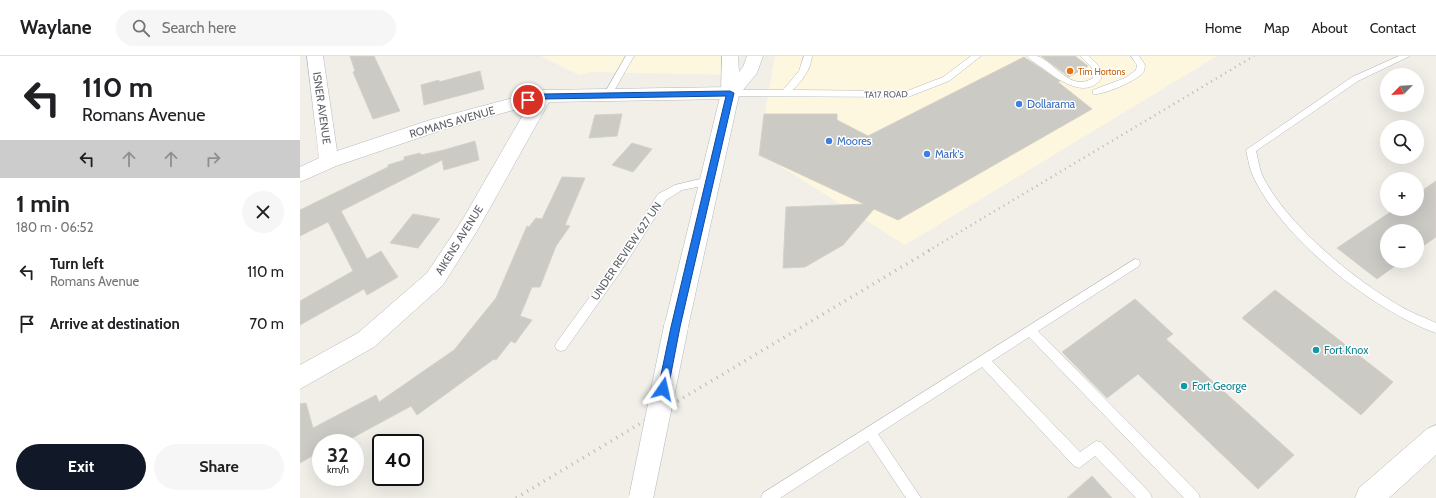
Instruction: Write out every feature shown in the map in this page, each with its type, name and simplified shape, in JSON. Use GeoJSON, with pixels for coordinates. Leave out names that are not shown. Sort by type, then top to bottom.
{"type":"FeatureCollection","features":[{"type":"Feature","properties":{"kind":"street","name":"ISNER AVENUE"},"geometry":{"type":"LineString","coordinates":[[315,56],[329,161]]}},
{"type":"Feature","properties":{"kind":"street"},"geometry":{"type":"LineString","coordinates":[[641,498],[676,327],[730,93],[730,56]]}},
{"type":"Feature","properties":{"kind":"street"},"geometry":{"type":"LineString","coordinates":[[730,93],[751,69],[755,56]]}},
{"type":"Feature","properties":{"kind":"street","name":"ROMANS AVENUE"},"geometry":{"type":"LineString","coordinates":[[300,175],[329,161],[437,125],[543,96],[730,93]]}},
{"type":"Feature","properties":{"kind":"street","name":"AIKENS AVENUE"},"geometry":{"type":"LineString","coordinates":[[300,378],[366,340],[435,279],[470,225],[543,96]]}},
{"type":"Feature","properties":{"kind":"street"},"geometry":{"type":"LineString","coordinates":[[1369,498],[1436,438]]}},
{"type":"Feature","properties":{"kind":"lane"},"geometry":{"type":"LineString","coordinates":[[608,94],[630,56]]}},
{"type":"Feature","properties":{"kind":"lane"},"geometry":{"type":"LineString","coordinates":[[785,94],[801,74],[808,62],[808,56]]}},
{"type":"Feature","properties":{"kind":"lane","name":"TA17 ROAD"},"geometry":{"type":"LineString","coordinates":[[730,93],[908,94],[946,79],[977,56]]}},
{"type":"Feature","properties":{"kind":"lane"},"geometry":{"type":"LineString","coordinates":[[1031,56],[1066,81],[1078,84],[1088,84],[1098,79],[1096,67],[1084,56]]}},
{"type":"Feature","properties":{"kind":"lane"},"geometry":{"type":"LineString","coordinates":[[1096,92],[1128,80],[1140,71],[1141,65],[1135,56]]}},
{"type":"Feature","properties":{"kind":"lane"},"geometry":{"type":"LineString","coordinates":[[1406,56],[1355,79],[1251,150],[1257,175],[1275,204],[1309,242],[1364,287],[1397,310],[1436,328]]}},
{"type":"Feature","properties":{"kind":"lane","name":"UNDER REVIEW 627 UN"},"geometry":{"type":"LineString","coordinates":[[561,346],[617,268],[662,197],[668,192],[681,186],[709,181]]}},
{"type":"Feature","properties":{"kind":"lane"},"geometry":{"type":"LineString","coordinates":[[768,498],[1135,263]]}},
{"type":"Feature","properties":{"kind":"lane"},"geometry":{"type":"LineString","coordinates":[[1030,330],[1193,498]]}},
{"type":"Feature","properties":{"kind":"lane"},"geometry":{"type":"LineString","coordinates":[[983,360],[1079,460],[1096,447],[1145,498]]}},
{"type":"Feature","properties":{"kind":"lane"},"geometry":{"type":"LineString","coordinates":[[870,433],[914,498]]}},
{"type":"Feature","properties":{"kind":"shaded area"},"geometry":{"type":"Polygon","coordinates":[[[541,56],[740,56],[736,75],[592,72],[579,75],[541,56]]]}},
{"type":"Feature","properties":{"kind":"shaded area"},"geometry":{"type":"Polygon","coordinates":[[[775,56],[1217,56],[905,245],[758,152],[775,56]]]}},
{"type":"Feature","properties":{"kind":"building"},"geometry":{"type":"Polygon","coordinates":[[[350,56],[374,56],[400,111],[373,119],[353,72],[355,71],[350,56]]]}},
{"type":"Feature","properties":{"kind":"building","name":"Tim Hortons"},"geometry":{"type":"Polygon","coordinates":[[[1041,56],[1075,56],[1088,66],[1069,77],[1041,56]]]}},
{"type":"Feature","properties":{"kind":"building"},"geometry":{"type":"Polygon","coordinates":[[[1024,57],[1060,81],[1058,82],[1092,109],[898,220],[874,209],[843,245],[805,267],[783,268],[786,207],[864,204],[759,155],[764,114],[837,114],[837,120],[868,136],[1024,57]]]}},
{"type":"Feature","properties":{"kind":"building"},"geometry":{"type":"Polygon","coordinates":[[[480,71],[484,89],[424,105],[421,85],[439,80],[439,82],[480,71]]]}},
{"type":"Feature","properties":{"kind":"building"},"geometry":{"type":"Polygon","coordinates":[[[622,114],[617,136],[589,138],[595,115],[622,114]]]}},
{"type":"Feature","properties":{"kind":"building"},"geometry":{"type":"Polygon","coordinates":[[[475,141],[479,160],[444,170],[442,160],[341,211],[367,259],[381,251],[398,277],[367,295],[364,289],[300,325],[300,301],[353,271],[328,222],[300,236],[300,210],[388,167],[388,165],[404,160],[404,157],[444,150],[475,141]]]}},
{"type":"Feature","properties":{"kind":"building"},"geometry":{"type":"Polygon","coordinates":[[[632,143],[652,149],[633,172],[612,165],[632,143]]]}},
{"type":"Feature","properties":{"kind":"building"},"geometry":{"type":"Polygon","coordinates":[[[562,177],[585,178],[565,225],[570,226],[556,246],[540,287],[532,287],[520,316],[532,320],[515,343],[511,341],[496,360],[494,359],[417,415],[411,406],[360,434],[312,434],[312,456],[300,463],[300,404],[306,403],[313,428],[376,395],[379,402],[454,350],[496,298],[527,226],[529,227],[536,218],[542,219],[562,177]]]}},
{"type":"Feature","properties":{"kind":"building"},"geometry":{"type":"Polygon","coordinates":[[[1436,181],[1436,237],[1424,245],[1424,224],[1380,224],[1380,268],[1392,268],[1377,279],[1337,248],[1385,216],[1424,216],[1424,189],[1436,181]]]}},
{"type":"Feature","properties":{"kind":"building"},"geometry":{"type":"Polygon","coordinates":[[[413,214],[440,219],[418,248],[390,243],[413,214]]]}},
{"type":"Feature","properties":{"kind":"building","name":"Fort Knox"},"geometry":{"type":"Polygon","coordinates":[[[1275,290],[1393,382],[1361,415],[1242,318],[1275,290]]]}},
{"type":"Feature","properties":{"kind":"building","name":"Fort George"},"geometry":{"type":"Polygon","coordinates":[[[1135,299],[1173,334],[1166,339],[1294,455],[1258,489],[1138,374],[1107,398],[1062,352],[1135,299]]]}},
{"type":"Feature","properties":{"kind":"building"},"geometry":{"type":"Polygon","coordinates":[[[1092,476],[1112,498],[1067,498],[1092,476]]]}},
{"type":"Feature","properties":{"kind":"railway"},"geometry":{"type":"LineString","coordinates":[[928,251],[1254,56]]}},
{"type":"Feature","properties":{"kind":"railway"},"geometry":{"type":"LineString","coordinates":[[516,498],[930,250]]}},
{"type":"Feature","properties":{"kind":"place","name":"Tim Hortons"},"geometry":{"type":"Point","coordinates":[1070,71]}},
{"type":"Feature","properties":{"kind":"place","name":"Dollarama"},"geometry":{"type":"Point","coordinates":[1019,104]}},
{"type":"Feature","properties":{"kind":"place","name":"Moores"},"geometry":{"type":"Point","coordinates":[829,141]}},
{"type":"Feature","properties":{"kind":"place","name":"Mark's"},"geometry":{"type":"Point","coordinates":[927,154]}},
{"type":"Feature","properties":{"kind":"place","name":"Fort Knox"},"geometry":{"type":"Point","coordinates":[1316,350]}},
{"type":"Feature","properties":{"kind":"place","name":"Fort George"},"geometry":{"type":"Point","coordinates":[1184,386]}},
{"type":"Feature","properties":{"kind":"route"},"geometry":{"type":"LineString","coordinates":[[528,100],[543,96],[730,93],[663,389]]}}]}
